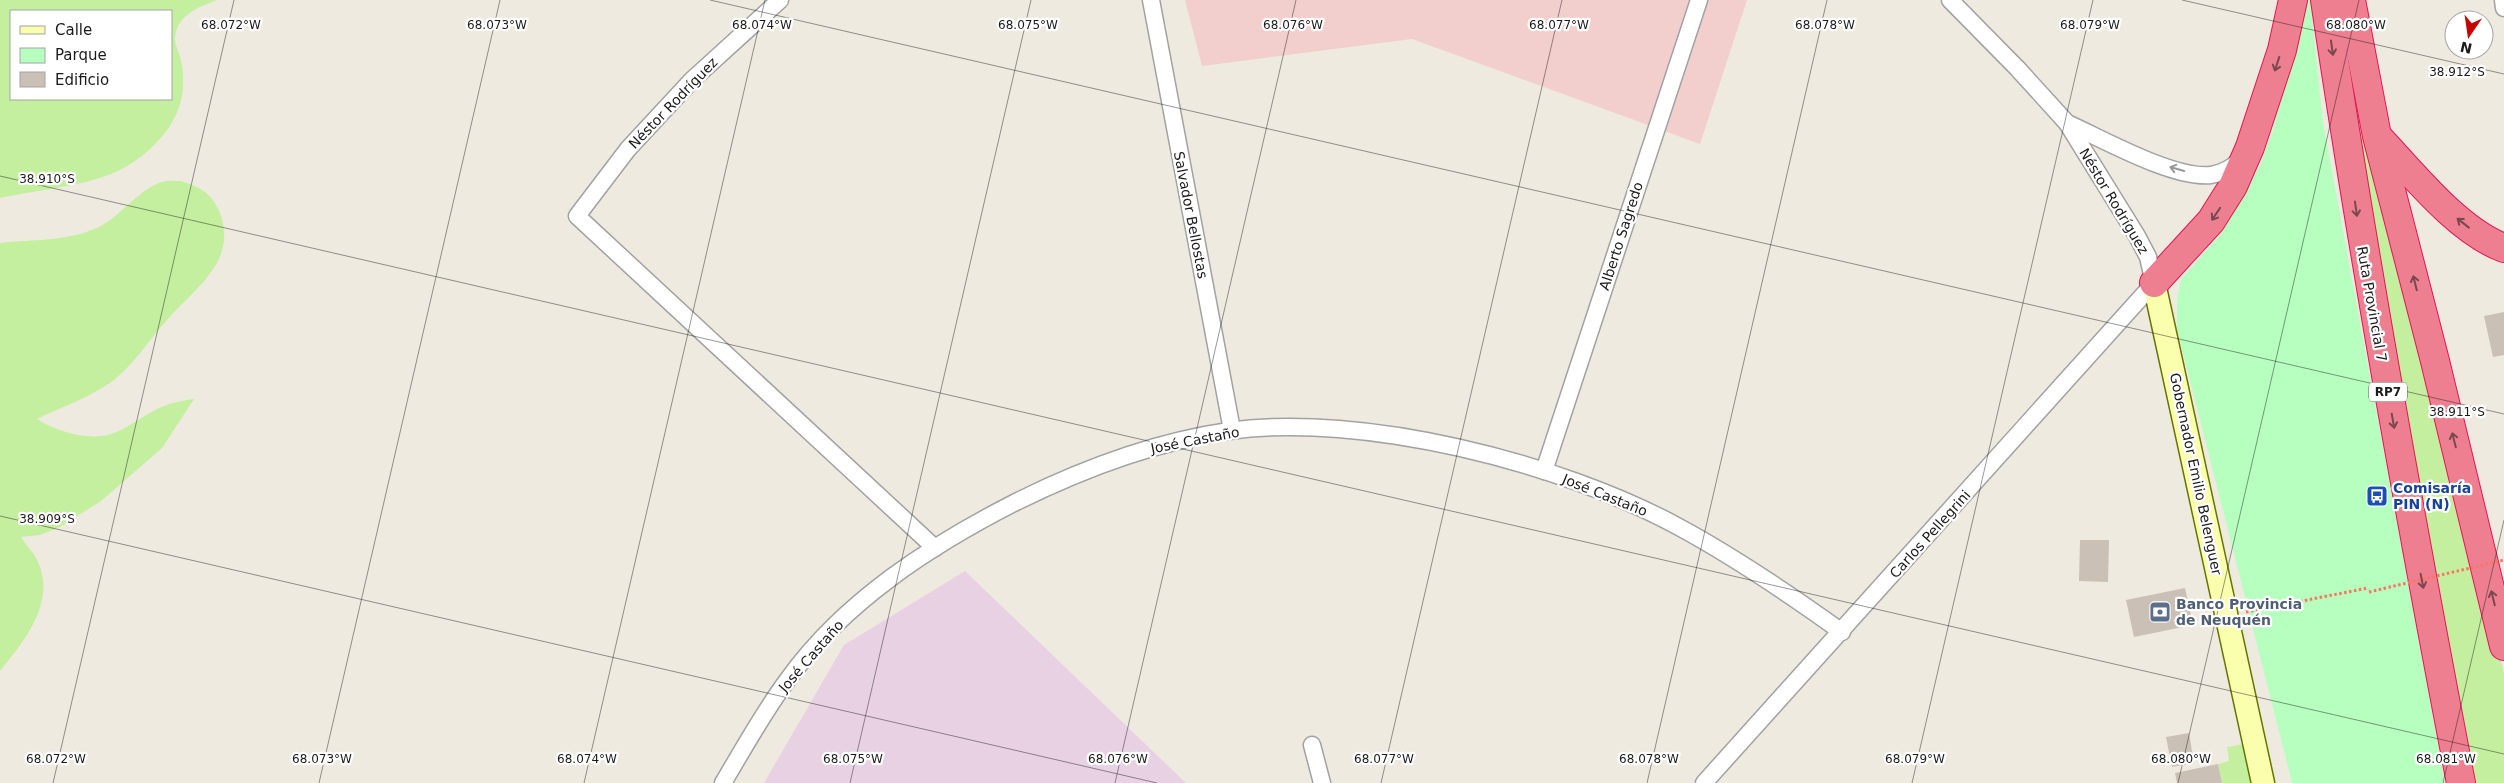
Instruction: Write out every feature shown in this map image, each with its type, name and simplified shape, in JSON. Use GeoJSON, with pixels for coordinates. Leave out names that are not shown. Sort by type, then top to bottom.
{"type":"FeatureCollection","features":[{"type":"Feature","properties":{"kind":"highway"},"geometry":{"type":"LineString","coordinates":[[2154,283],[2211,221],[2233,186],[2250,148],[2282,50],[2293,0]]}},
{"type":"Feature","properties":{"kind":"highway","name":"Ruta Provincial 7"},"geometry":{"type":"LineString","coordinates":[[2325,0],[2364,259],[2405,490],[2461,783]]}},
{"type":"Feature","properties":{"kind":"highway"},"geometry":{"type":"LineString","coordinates":[[2351,0],[2377,136],[2435,360],[2504,646]]}},
{"type":"Feature","properties":{"kind":"highway"},"geometry":{"type":"LineString","coordinates":[[2377,136],[2454,216],[2482,237],[2504,248]]}},
{"type":"Feature","properties":{"kind":"street","name":"Néstor Rodríguez"},"geometry":{"type":"LineString","coordinates":[[780,0],[685,87],[628,149],[577,216],[935,548]]}},
{"type":"Feature","properties":{"kind":"street","name":"Salvador Bellostas"},"geometry":{"type":"LineString","coordinates":[[1151,0],[1232,430]]}},
{"type":"Feature","properties":{"kind":"street","name":"Alberto Sagredo"},"geometry":{"type":"LineString","coordinates":[[1544,471],[1699,0]]}},
{"type":"Feature","properties":{"kind":"street","name":"Néstor Rodríguez"},"geometry":{"type":"LineString","coordinates":[[1950,0],[2017,68],[2067,123],[2137,236],[2148,257],[2154,283]]}},
{"type":"Feature","properties":{"kind":"street"},"geometry":{"type":"LineString","coordinates":[[2503,0],[2504,8]]}},
{"type":"Feature","properties":{"kind":"street","name":"Néstor Rodríguez"},"geometry":{"type":"LineString","coordinates":[[2067,123],[2155,162],[2195,174],[2210,175],[2224,171],[2237,163],[2250,148]]}},
{"type":"Feature","properties":{"kind":"street","name":"Gobernador Emilio Belenguer"},"geometry":{"type":"LineString","coordinates":[[2154,283],[2263,783]]}},
{"type":"Feature","properties":{"kind":"street","name":"Carlos Pellegrini"},"geometry":{"type":"LineString","coordinates":[[1704,783],[1842,632],[2154,283]]}},
{"type":"Feature","properties":{"kind":"street","name":"José Castaño"},"geometry":{"type":"LineString","coordinates":[[723,783],[790,676],[831,628],[879,587],[935,548],[988,516],[1048,486],[1117,457],[1232,430],[1281,428],[1338,430],[1406,437],[1477,452],[1544,471],[1612,496],[1675,525],[1784,591],[1842,632]]}},
{"type":"Feature","properties":{"kind":"street"},"geometry":{"type":"LineString","coordinates":[[1312,745],[1322,783]]}},
{"type":"Feature","properties":{"kind":"path"},"geometry":{"type":"LineString","coordinates":[[2226,616],[2369,590],[2504,560]]}},
{"type":"Feature","properties":{"kind":"shaded area"},"geometry":{"type":"Polygon","coordinates":[[[1185,0],[1747,0],[1700,144],[1412,39],[1202,66],[1185,0]]]}},
{"type":"Feature","properties":{"kind":"shaded area"},"geometry":{"type":"Polygon","coordinates":[[[965,571],[1186,783],[764,783],[844,645],[965,571]]]}},
{"type":"Feature","properties":{"kind":"green space"},"geometry":{"type":"Polygon","coordinates":[[[0,0],[217,0],[190,13],[179,24],[176,31],[175,42],[183,72],[182,97],[178,110],[164,134],[155,145],[122,169],[79,184],[0,198],[0,0]]]}},
{"type":"Feature","properties":{"kind":"green space"},"geometry":{"type":"Polygon","coordinates":[[[2307,0],[2310,0],[2323,122],[2445,783],[2292,783],[2177,329],[2177,299],[2181,279],[2220,235],[2260,165],[2272,133],[2307,0]]]}},
{"type":"Feature","properties":{"kind":"green space"},"geometry":{"type":"Polygon","coordinates":[[[2343,28],[2504,673],[2504,783],[2476,783],[2386,314],[2377,240],[2343,28]]]}},
{"type":"Feature","properties":{"kind":"green space"},"geometry":{"type":"Polygon","coordinates":[[[166,181],[181,181],[205,192],[217,206],[224,230],[219,260],[201,285],[167,320],[129,366],[114,380],[86,397],[37,419],[56,429],[78,435],[100,436],[121,430],[163,407],[194,399],[162,448],[101,501],[60,527],[40,535],[21,537],[35,556],[41,572],[43,588],[41,603],[29,632],[0,671],[0,243],[63,238],[87,232],[107,222],[154,185],[166,181]]]}},
{"type":"Feature","properties":{"kind":"green space"},"geometry":{"type":"Polygon","coordinates":[[[2245,744],[2253,783],[2222,783],[2218,764],[2229,761],[2227,747],[2245,744]]]}},
{"type":"Feature","properties":{"kind":"building"},"geometry":{"type":"Polygon","coordinates":[[[2504,312],[2504,355],[2493,357],[2484,316],[2504,312]]]}},
{"type":"Feature","properties":{"kind":"building"},"geometry":{"type":"Polygon","coordinates":[[[2080,540],[2109,540],[2108,582],[2079,581],[2080,540]]]}},
{"type":"Feature","properties":{"kind":"building","name":"Banco Provincia de Neuquén"},"geometry":{"type":"Polygon","coordinates":[[[2185,588],[2193,625],[2134,637],[2126,600],[2185,588]]]}},
{"type":"Feature","properties":{"kind":"building"},"geometry":{"type":"Polygon","coordinates":[[[2189,733],[2194,763],[2172,767],[2166,737],[2189,733]]]}},
{"type":"Feature","properties":{"kind":"building"},"geometry":{"type":"Polygon","coordinates":[[[2218,764],[2222,783],[2177,783],[2175,773],[2218,764]]]}},
{"type":"Feature","properties":{"kind":"place","name":"Comisaría PIN (N)"},"geometry":{"type":"Point","coordinates":[2377,496]}},
{"type":"Feature","properties":{"kind":"place","name":"Banco Provincia de Neuquén"},"geometry":{"type":"Point","coordinates":[2160,612]}}]}
